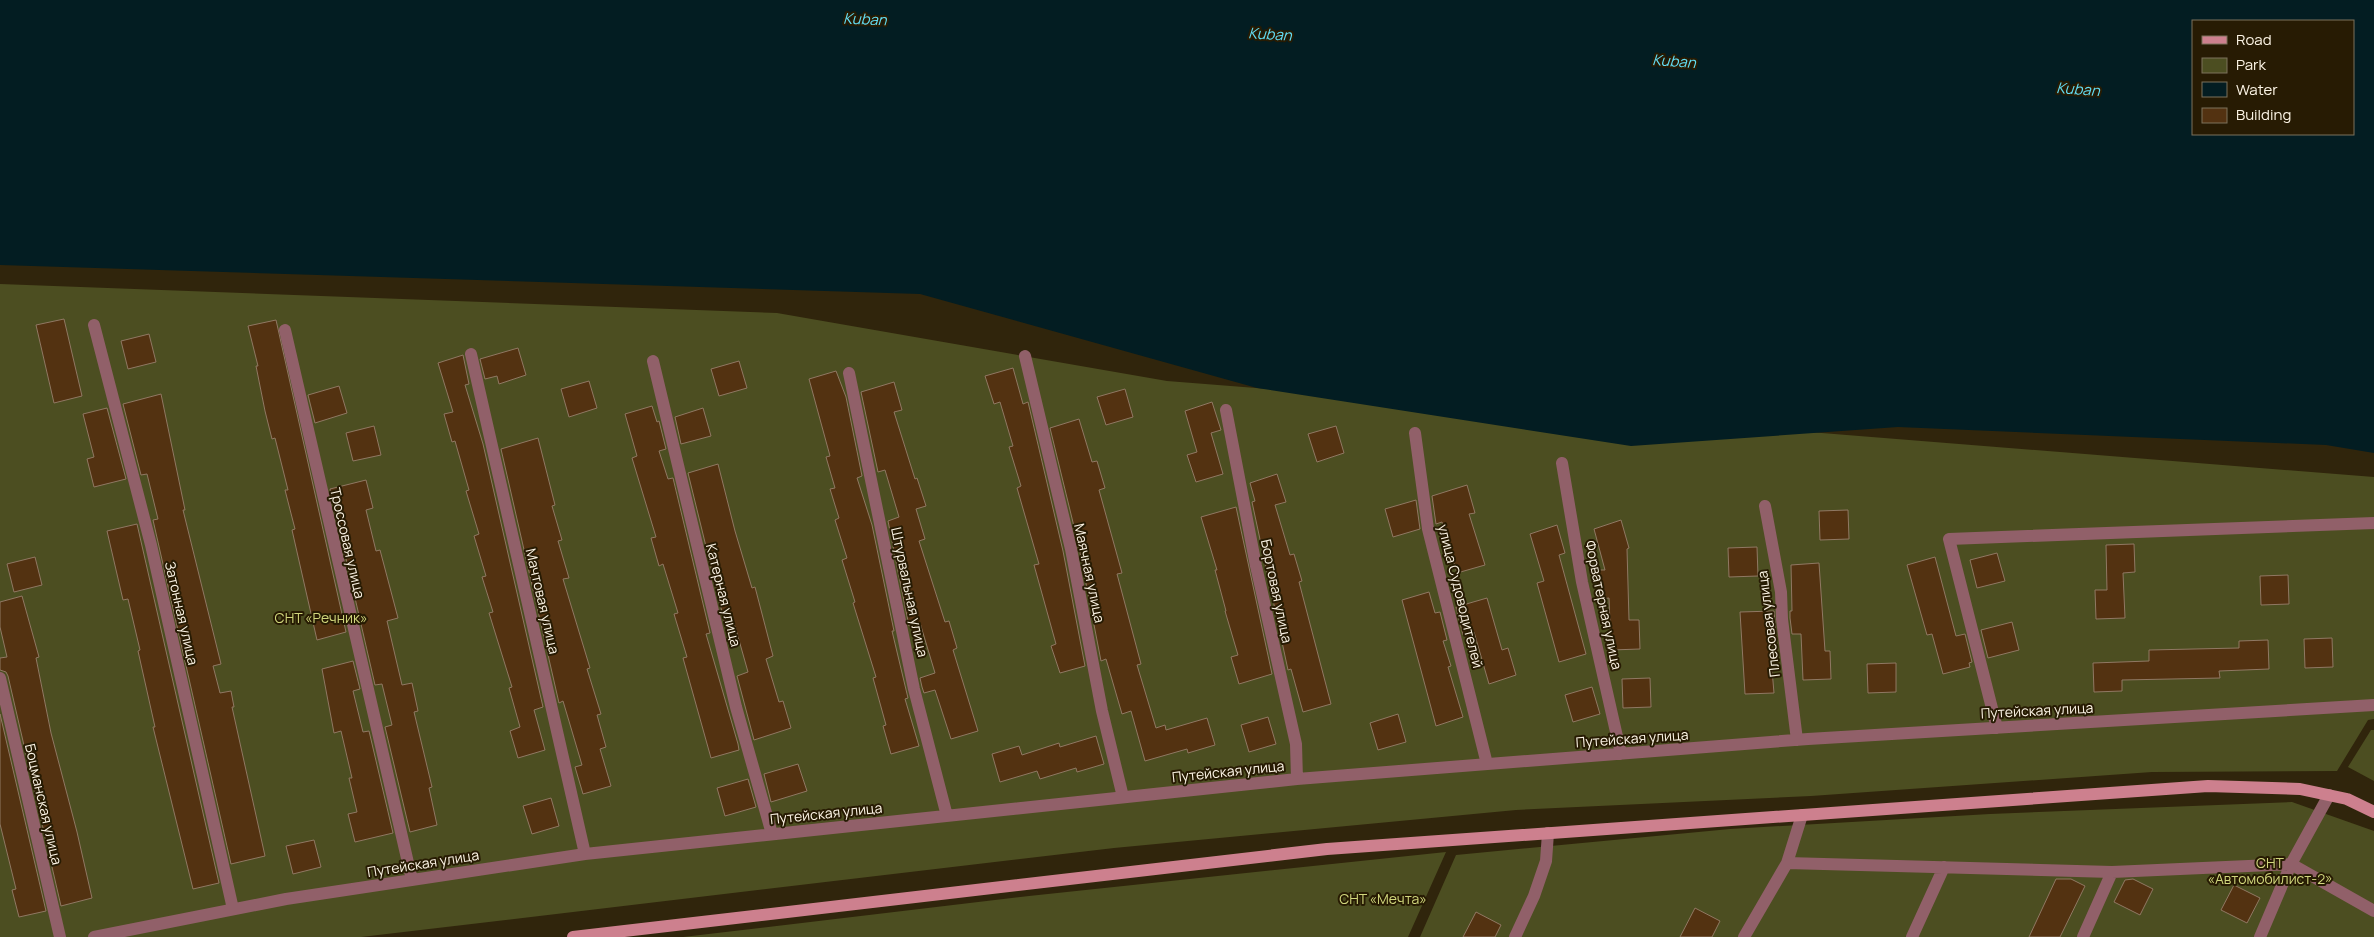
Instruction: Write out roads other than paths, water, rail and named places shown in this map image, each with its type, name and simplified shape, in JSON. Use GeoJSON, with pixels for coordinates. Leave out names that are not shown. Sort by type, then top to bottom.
{"type":"FeatureCollection","features":[{"type":"Feature","properties":{"kind":"street","name":"Затонная улица"},"geometry":{"type":"LineString","coordinates":[[94,326],[151,545],[234,909]]}},
{"type":"Feature","properties":{"kind":"street","name":"Троссовая улица"},"geometry":{"type":"LineString","coordinates":[[285,330],[412,880]]}},
{"type":"Feature","properties":{"kind":"street","name":"Мачтовая улица"},"geometry":{"type":"LineString","coordinates":[[471,354],[585,854]]}},
{"type":"Feature","properties":{"kind":"street","name":"Маячная улица"},"geometry":{"type":"LineString","coordinates":[[1025,356],[1071,548],[1102,711],[1123,797]]}},
{"type":"Feature","properties":{"kind":"street","name":"Катерная улица"},"geometry":{"type":"LineString","coordinates":[[653,361],[736,706],[772,834]]}},
{"type":"Feature","properties":{"kind":"street","name":"Штурвальная улица"},"geometry":{"type":"LineString","coordinates":[[849,373],[914,689],[947,816]]}},
{"type":"Feature","properties":{"kind":"street","name":"Бортовая улица"},"geometry":{"type":"LineString","coordinates":[[1226,410],[1256,566],[1296,744],[1297,779]]}},
{"type":"Feature","properties":{"kind":"street","name":"улица Судоводителей"},"geometry":{"type":"LineString","coordinates":[[1415,433],[1428,529],[1487,764]]}},
{"type":"Feature","properties":{"kind":"street","name":"Форватерная улица"},"geometry":{"type":"LineString","coordinates":[[1562,462],[1582,582],[1621,754]]}},
{"type":"Feature","properties":{"kind":"street","name":"Плесовая улица"},"geometry":{"type":"LineString","coordinates":[[1765,506],[1781,592],[1782,619],[1797,740]]}},
{"type":"Feature","properties":{"kind":"street"},"geometry":{"type":"LineString","coordinates":[[1997,728],[1949,539],[2374,522]]}},
{"type":"Feature","properties":{"kind":"street","name":"Боцманская улица"},"geometry":{"type":"LineString","coordinates":[[0,678],[60,937]]}},
{"type":"Feature","properties":{"kind":"street","name":"Путейская улица"},"geometry":{"type":"LineString","coordinates":[[94,937],[234,909],[585,854],[1297,779],[1797,740],[2374,705]]}},
{"type":"Feature","properties":{"kind":"street"},"geometry":{"type":"LineString","coordinates":[[573,937],[1328,848],[2208,786],[2300,789],[2347,799],[2374,812]]}},
{"type":"Feature","properties":{"kind":"street"},"geometry":{"type":"LineString","coordinates":[[2260,937],[2291,864],[2329,795]]}},
{"type":"Feature","properties":{"kind":"street"},"geometry":{"type":"LineString","coordinates":[[1744,937],[1787,863],[1802,815]]}},
{"type":"Feature","properties":{"kind":"street"},"geometry":{"type":"LineString","coordinates":[[1515,937],[1534,896],[1546,861],[1548,833]]}},
{"type":"Feature","properties":{"kind":"street"},"geometry":{"type":"LineString","coordinates":[[1787,863],[2112,872],[2291,864],[2374,911]]}},
{"type":"Feature","properties":{"kind":"street"},"geometry":{"type":"LineString","coordinates":[[1912,937],[1944,867]]}},
{"type":"Feature","properties":{"kind":"street"},"geometry":{"type":"LineString","coordinates":[[2083,937],[2112,872]]}},
{"type":"Feature","properties":{"kind":"water","name":"Kuban"},"geometry":{"type":"Polygon","coordinates":[[[0,0],[2374,0],[2374,453],[2326,445],[1898,427],[1631,446],[1257,388],[920,294],[0,265],[0,0]]]}},
{"type":"Feature","properties":{"kind":"park label","name":"СНТ «Речник»"},"geometry":{"type":"Point","coordinates":[321,617]}},
{"type":"Feature","properties":{"kind":"park label","name":"СНТ «Автомобилист-2»"},"geometry":{"type":"Point","coordinates":[2270,870]}},
{"type":"Feature","properties":{"kind":"park label","name":"СНТ «Мечта»"},"geometry":{"type":"Point","coordinates":[1383,898]}}]}
